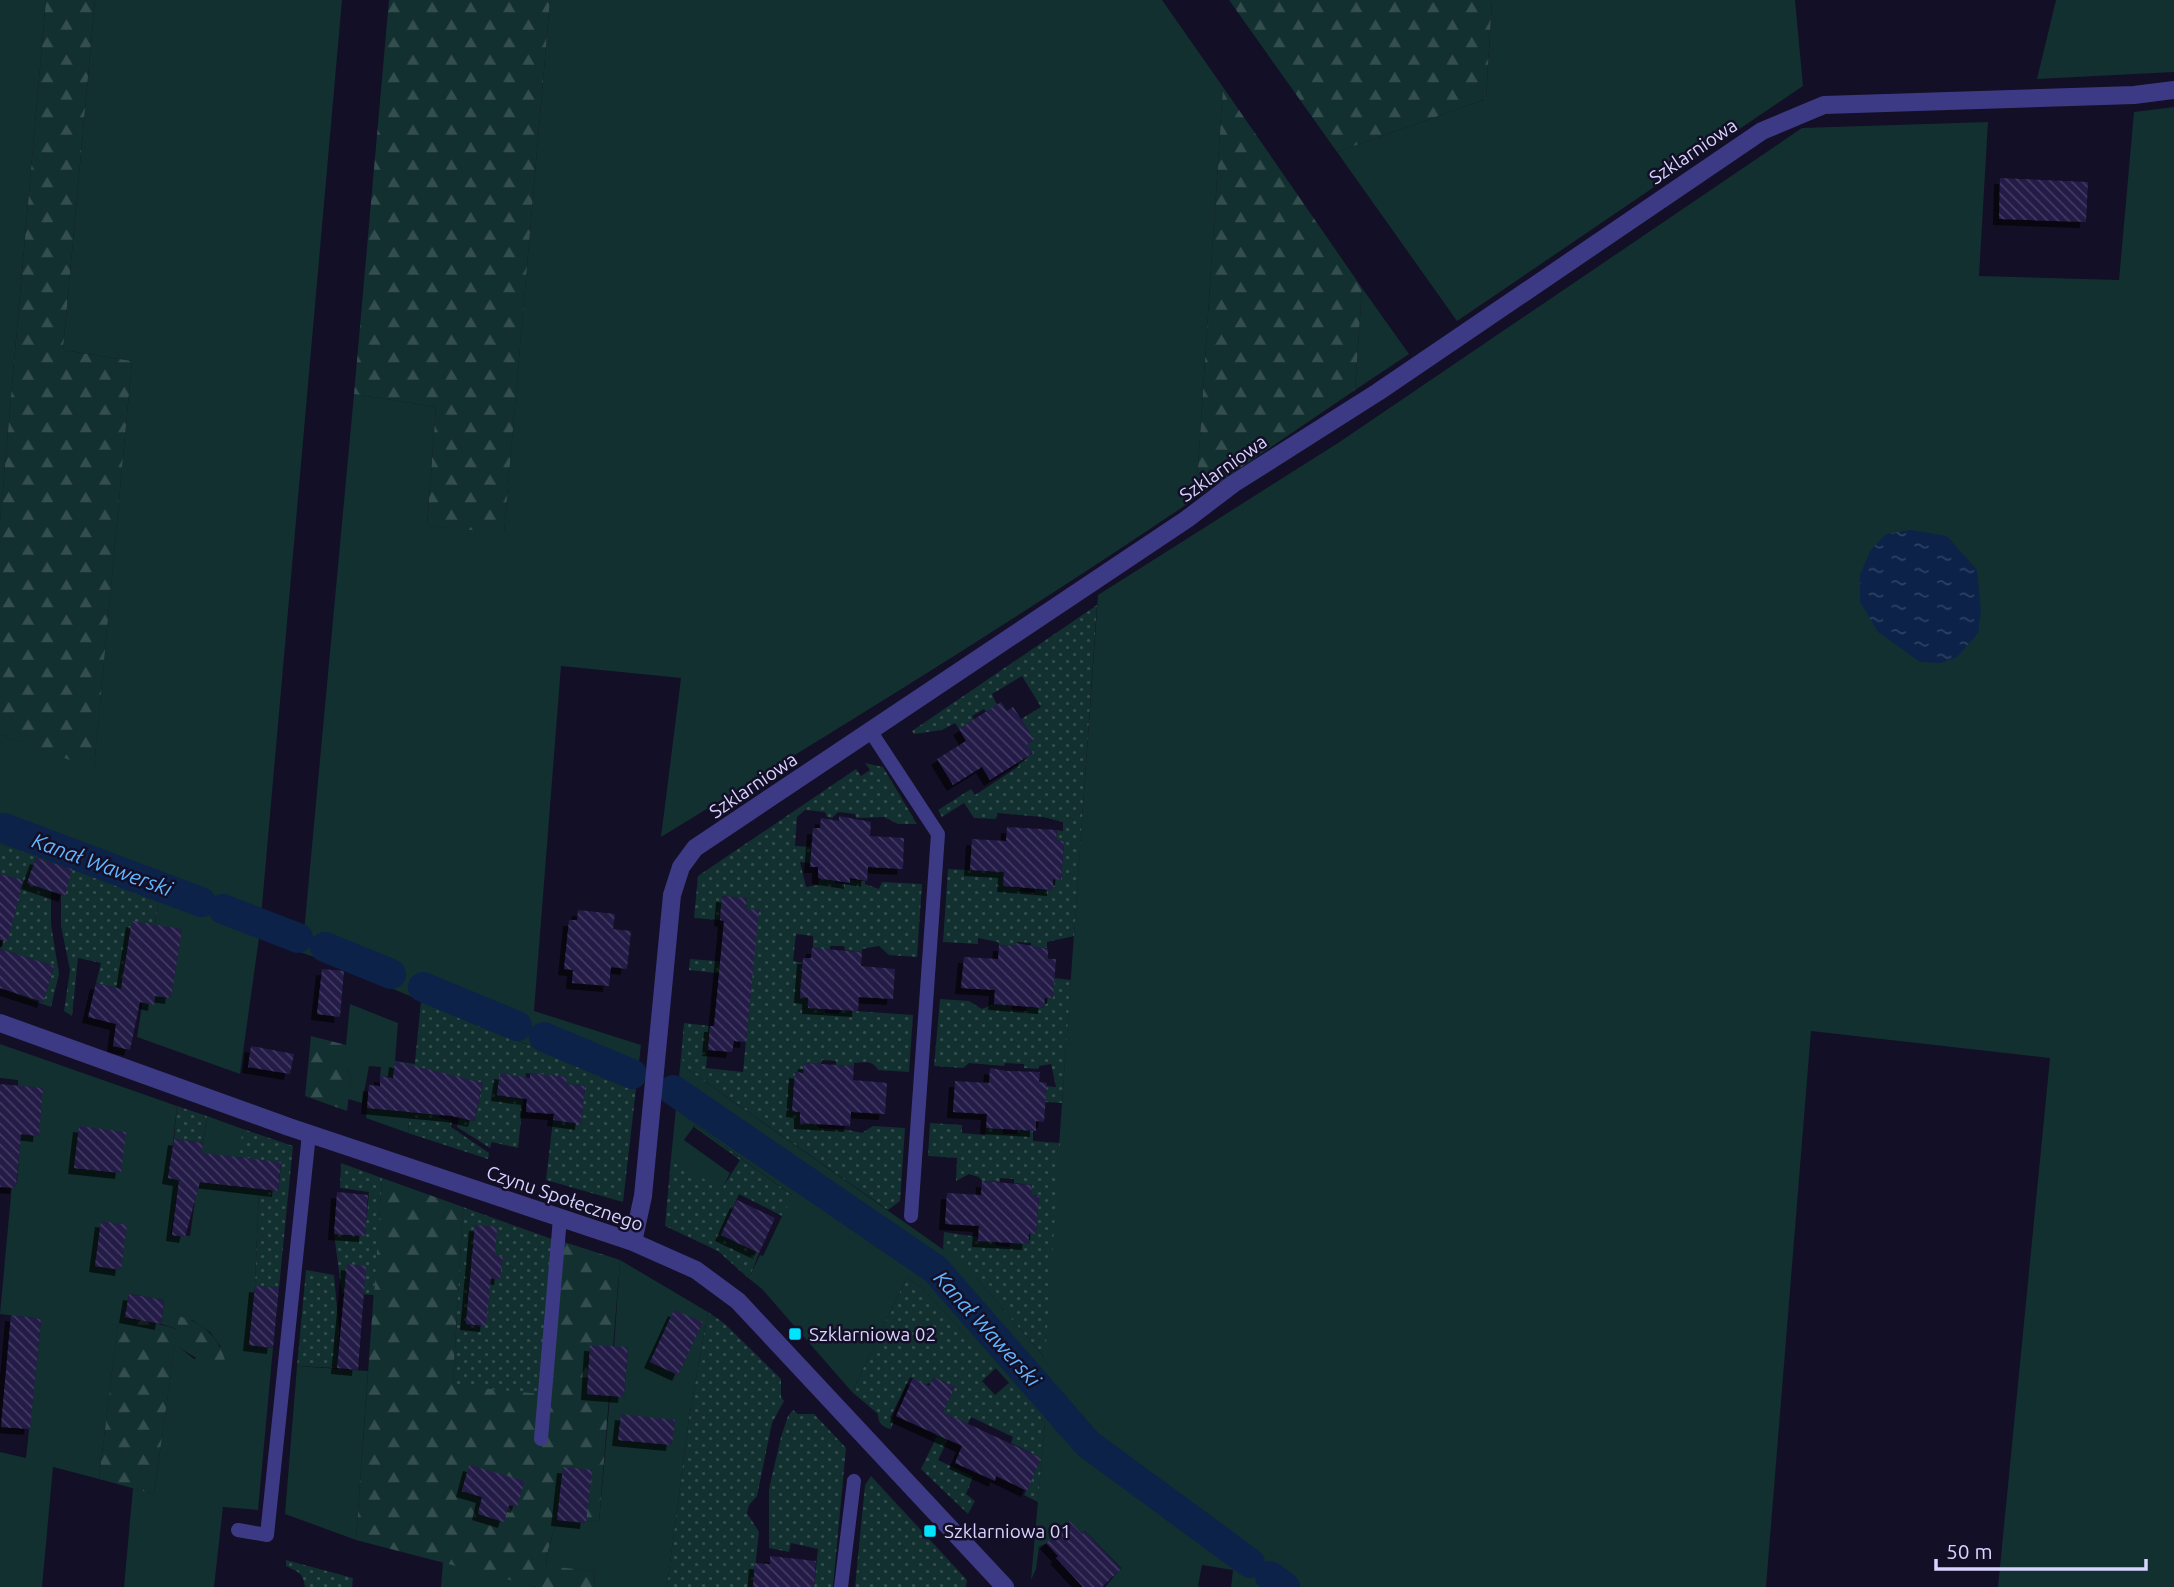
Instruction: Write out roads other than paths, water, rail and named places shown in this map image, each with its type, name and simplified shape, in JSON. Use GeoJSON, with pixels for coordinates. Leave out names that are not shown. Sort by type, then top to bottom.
{"type":"FeatureCollection","features":[{"type":"Feature","properties":{"kind":"street","name":"Szklarniowa"},"geometry":{"type":"LineString","coordinates":[[633,1242],[645,1171],[672,895],[681,867],[695,848],[1762,131],[1824,105],[2134,95],[2174,90]]}},
{"type":"Feature","properties":{"kind":"street","name":"Czynu Społecznego"},"geometry":{"type":"LineString","coordinates":[[0,1023],[309,1134],[633,1242],[695,1270],[738,1301],[1005,1587]]}},
{"type":"Feature","properties":{"kind":"lane"},"geometry":{"type":"LineString","coordinates":[[871,732],[938,834],[911,1216]]}},
{"type":"Feature","properties":{"kind":"lane"},"geometry":{"type":"LineString","coordinates":[[238,1530],[267,1535],[309,1134]]}},
{"type":"Feature","properties":{"kind":"lane"},"geometry":{"type":"LineString","coordinates":[[541,1439],[560,1218]]}},
{"type":"Feature","properties":{"kind":"lane"},"geometry":{"type":"LineString","coordinates":[[841,1587],[854,1481]]}},
{"type":"Feature","properties":{"kind":"water"},"geometry":{"type":"Polygon","coordinates":[[[1911,530],[1947,536],[1977,570],[1981,611],[1978,633],[1957,657],[1941,663],[1920,662],[1878,632],[1860,602],[1860,575],[1870,551],[1886,534],[1911,530]]]}},
{"type":"Feature","properties":{"kind":"waterway","name":"Kanał Wawerski"},"geometry":{"type":"LineString","coordinates":[[4,828],[201,902]]}},
{"type":"Feature","properties":{"kind":"waterway","name":"Kanał Wawerski"},"geometry":{"type":"LineString","coordinates":[[223,909],[298,938]]}},
{"type":"Feature","properties":{"kind":"waterway","name":"Kanał Wawerski"},"geometry":{"type":"LineString","coordinates":[[325,947],[391,974]]}},
{"type":"Feature","properties":{"kind":"waterway","name":"Kanał Wawerski"},"geometry":{"type":"LineString","coordinates":[[423,987],[517,1026]]}},
{"type":"Feature","properties":{"kind":"waterway","name":"Kanał Wawerski"},"geometry":{"type":"LineString","coordinates":[[544,1037],[632,1074]]}},
{"type":"Feature","properties":{"kind":"waterway","name":"Kanał Wawerski"},"geometry":{"type":"LineString","coordinates":[[673,1090],[935,1269],[1088,1444],[1250,1563]]}},
{"type":"Feature","properties":{"kind":"waterway","name":"Kanał Wawerski"},"geometry":{"type":"LineString","coordinates":[[1270,1576],[1285,1587]]}},
{"type":"Feature","properties":{"kind":"place","name":"Szklarniowa 02"},"geometry":{"type":"Point","coordinates":[795,1334]}},
{"type":"Feature","properties":{"kind":"place","name":"Szklarniowa 01"},"geometry":{"type":"Point","coordinates":[930,1531]}}]}
